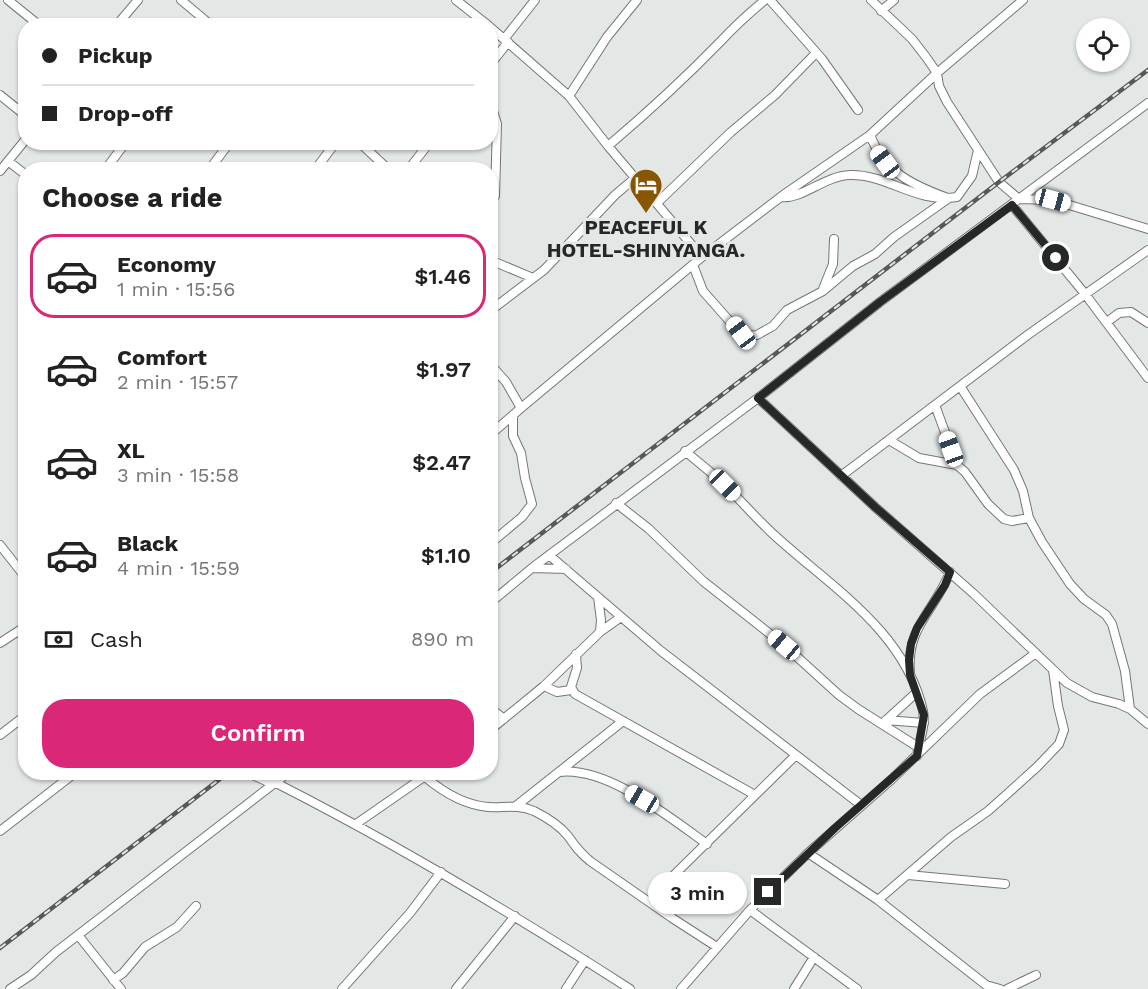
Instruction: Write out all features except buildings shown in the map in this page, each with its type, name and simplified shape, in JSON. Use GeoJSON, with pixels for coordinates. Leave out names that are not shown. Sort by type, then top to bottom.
{"type":"FeatureCollection","features":[{"type":"Feature","properties":{"kind":"street"},"geometry":{"type":"LineString","coordinates":[[8,0],[30,18]]}},
{"type":"Feature","properties":{"kind":"street"},"geometry":{"type":"LineString","coordinates":[[123,18],[138,0]]}},
{"type":"Feature","properties":{"kind":"street"},"geometry":{"type":"LineString","coordinates":[[181,0],[202,18]]}},
{"type":"Feature","properties":{"kind":"street"},"geometry":{"type":"LineString","coordinates":[[456,0],[480,18]]}},
{"type":"Feature","properties":{"kind":"street"},"geometry":{"type":"LineString","coordinates":[[498,53],[535,0]]}},
{"type":"Feature","properties":{"kind":"street"},"geometry":{"type":"LineString","coordinates":[[568,96],[607,37],[637,0]]}},
{"type":"Feature","properties":{"kind":"street"},"geometry":{"type":"LineString","coordinates":[[608,146],[659,102],[738,21],[765,0]]}},
{"type":"Feature","properties":{"kind":"street"},"geometry":{"type":"LineString","coordinates":[[770,0],[816,53],[858,110]]}},
{"type":"Feature","properties":{"kind":"street"},"geometry":{"type":"LineString","coordinates":[[871,0],[912,39],[937,73],[939,86],[946,102],[999,182],[1019,199],[1053,200],[1148,229]]}},
{"type":"Feature","properties":{"kind":"street"},"geometry":{"type":"LineString","coordinates":[[881,11],[894,0]]}},
{"type":"Feature","properties":{"kind":"street"},"geometry":{"type":"LineString","coordinates":[[498,428],[702,257],[781,197],[870,135],[937,73],[1023,0]]}},
{"type":"Feature","properties":{"kind":"street"},"geometry":{"type":"LineString","coordinates":[[498,33],[568,96],[702,257]]}},
{"type":"Feature","properties":{"kind":"street"},"geometry":{"type":"LineString","coordinates":[[657,203],[731,132],[775,95],[816,53]]}},
{"type":"Feature","properties":{"kind":"street"},"geometry":{"type":"LineString","coordinates":[[0,95],[18,110]]}},
{"type":"Feature","properties":{"kind":"street"},"geometry":{"type":"LineString","coordinates":[[498,596],[616,503],[758,398],[880,302],[1148,104]]}},
{"type":"Feature","properties":{"kind":"street"},"geometry":{"type":"LineString","coordinates":[[870,135],[875,149],[895,172],[909,182],[949,198]]}},
{"type":"Feature","properties":{"kind":"street"},"geometry":{"type":"LineString","coordinates":[[0,171],[18,149]]}},
{"type":"Feature","properties":{"kind":"street"},"geometry":{"type":"LineString","coordinates":[[214,162],[224,150]]}},
{"type":"Feature","properties":{"kind":"street"},"geometry":{"type":"LineString","coordinates":[[368,150],[380,162]]}},
{"type":"Feature","properties":{"kind":"street"},"geometry":{"type":"LineString","coordinates":[[414,162],[424,150]]}},
{"type":"Feature","properties":{"kind":"street"},"geometry":{"type":"LineString","coordinates":[[781,197],[796,196],[835,176],[852,175],[872,177],[924,197],[957,197],[972,176],[978,150]]}},
{"type":"Feature","properties":{"kind":"street"},"geometry":{"type":"LineString","coordinates":[[8,161],[18,169]]}},
{"type":"Feature","properties":{"kind":"street"},"geometry":{"type":"LineString","coordinates":[[498,305],[556,258],[615,195],[635,178]]}},
{"type":"Feature","properties":{"kind":"street"},"geometry":{"type":"LineString","coordinates":[[693,265],[703,291],[744,336],[751,336],[773,326],[787,310],[823,291],[853,266],[875,254],[894,237],[949,198]]}},
{"type":"Feature","properties":{"kind":"street"},"geometry":{"type":"LineString","coordinates":[[1012,205],[1085,294],[1148,378]]}},
{"type":"Feature","properties":{"kind":"street"},"geometry":{"type":"LineString","coordinates":[[823,291],[833,264],[834,239]]}},
{"type":"Feature","properties":{"kind":"street"},"geometry":{"type":"LineString","coordinates":[[841,476],[960,386],[1148,250]]}},
{"type":"Feature","properties":{"kind":"street"},"geometry":{"type":"LineString","coordinates":[[498,263],[533,278]]}},
{"type":"Feature","properties":{"kind":"street"},"geometry":{"type":"LineString","coordinates":[[1107,322],[1119,313],[1131,312],[1148,323]]}},
{"type":"Feature","properties":{"kind":"street"},"geometry":{"type":"LineString","coordinates":[[498,373],[521,408]]}},
{"type":"Feature","properties":{"kind":"street"},"geometry":{"type":"LineString","coordinates":[[960,386],[1014,470],[1023,491],[1029,518],[1070,584],[1084,599],[1106,615],[1112,624],[1125,671],[1130,709]]}},
{"type":"Feature","properties":{"kind":"street"},"geometry":{"type":"LineString","coordinates":[[758,398],[841,476],[950,572],[1053,670],[1081,692],[1130,709],[1148,724]]}},
{"type":"Feature","properties":{"kind":"street"},"geometry":{"type":"LineString","coordinates":[[935,405],[957,465],[965,472],[988,504],[1004,519],[1012,521],[1029,518]]}},
{"type":"Feature","properties":{"kind":"street"},"geometry":{"type":"LineString","coordinates":[[498,537],[522,517],[532,504],[521,453],[513,436],[513,415]]}},
{"type":"Feature","properties":{"kind":"street"},"geometry":{"type":"LineString","coordinates":[[889,440],[919,458],[957,465]]}},
{"type":"Feature","properties":{"kind":"street"},"geometry":{"type":"LineString","coordinates":[[686,451],[725,485],[771,532],[862,610],[883,633],[910,675],[922,708],[924,723],[918,751]]}},
{"type":"Feature","properties":{"kind":"street"},"geometry":{"type":"LineString","coordinates":[[616,503],[649,529],[711,587],[784,645],[839,695],[884,722],[918,751]]}},
{"type":"Feature","properties":{"kind":"street"},"geometry":{"type":"LineString","coordinates":[[0,545],[18,568]]}},
{"type":"Feature","properties":{"kind":"street"},"geometry":{"type":"LineString","coordinates":[[549,555],[705,686],[861,805]]}},
{"type":"Feature","properties":{"kind":"street"},"geometry":{"type":"LineString","coordinates":[[532,568],[567,570]]}},
{"type":"Feature","properties":{"kind":"street"},"geometry":{"type":"LineString","coordinates":[[910,675],[911,644],[917,628],[945,585],[950,572]]}},
{"type":"Feature","properties":{"kind":"street"},"geometry":{"type":"LineString","coordinates":[[598,597],[600,632]]}},
{"type":"Feature","properties":{"kind":"street"},"geometry":{"type":"LineString","coordinates":[[498,723],[544,686],[600,632],[621,617]]}},
{"type":"Feature","properties":{"kind":"street"},"geometry":{"type":"LineString","coordinates":[[0,643],[18,631]]}},
{"type":"Feature","properties":{"kind":"street"},"geometry":{"type":"LineString","coordinates":[[681,989],[750,910],[808,853],[980,694],[1036,653]]}},
{"type":"Feature","properties":{"kind":"street"},"geometry":{"type":"LineString","coordinates":[[576,654],[577,668],[572,690],[579,697],[755,795]]}},
{"type":"Feature","properties":{"kind":"street"},"geometry":{"type":"LineString","coordinates":[[878,900],[951,837],[988,811],[1044,761],[1059,744],[1064,730],[1053,670]]}},
{"type":"Feature","properties":{"kind":"street"},"geometry":{"type":"LineString","coordinates":[[544,686],[557,692],[572,690]]}},
{"type":"Feature","properties":{"kind":"street"},"geometry":{"type":"LineString","coordinates":[[884,722],[917,693]]}},
{"type":"Feature","properties":{"kind":"street"},"geometry":{"type":"LineString","coordinates":[[498,714],[504,719]]}},
{"type":"Feature","properties":{"kind":"street"},"geometry":{"type":"LineString","coordinates":[[0,735],[18,721]]}},
{"type":"Feature","properties":{"kind":"street"},"geometry":{"type":"LineString","coordinates":[[516,806],[623,721]]}},
{"type":"Feature","properties":{"kind":"street"},"geometry":{"type":"LineString","coordinates":[[884,722],[924,723]]}},
{"type":"Feature","properties":{"kind":"street"},"geometry":{"type":"LineString","coordinates":[[672,918],[664,897],[667,885],[675,874],[796,754]]}},
{"type":"Feature","properties":{"kind":"street"},"geometry":{"type":"LineString","coordinates":[[559,772],[570,771],[591,775],[630,792],[707,844]]}},
{"type":"Feature","properties":{"kind":"street"},"geometry":{"type":"LineString","coordinates":[[0,831],[66,780]]}},
{"type":"Feature","properties":{"kind":"street"},"geometry":{"type":"LineString","coordinates":[[268,780],[356,824],[441,872],[630,989]]}},
{"type":"Feature","properties":{"kind":"street"},"geometry":{"type":"LineString","coordinates":[[10,989],[31,975],[78,935],[280,780]]}},
{"type":"Feature","properties":{"kind":"street"},"geometry":{"type":"LineString","coordinates":[[356,824],[421,780]]}},
{"type":"Feature","properties":{"kind":"street"},"geometry":{"type":"LineString","coordinates":[[433,780],[447,794],[474,804],[489,807],[516,806],[532,810],[549,820],[568,836],[579,852],[717,947]]}},
{"type":"Feature","properties":{"kind":"street"},"geometry":{"type":"LineString","coordinates":[[808,853],[878,900],[986,985],[1000,989]]}},
{"type":"Feature","properties":{"kind":"street"},"geometry":{"type":"LineString","coordinates":[[342,989],[389,938],[441,872]]}},
{"type":"Feature","properties":{"kind":"street"},"geometry":{"type":"LineString","coordinates":[[908,875],[1005,884]]}},
{"type":"Feature","properties":{"kind":"street"},"geometry":{"type":"LineString","coordinates":[[113,980],[123,973],[145,947],[177,927],[196,906]]}},
{"type":"Feature","properties":{"kind":"street"},"geometry":{"type":"LineString","coordinates":[[750,910],[857,989]]}},
{"type":"Feature","properties":{"kind":"street"},"geometry":{"type":"LineString","coordinates":[[456,989],[515,916]]}},
{"type":"Feature","properties":{"kind":"street"},"geometry":{"type":"LineString","coordinates":[[78,935],[121,989]]}},
{"type":"Feature","properties":{"kind":"street"},"geometry":{"type":"LineString","coordinates":[[794,989],[814,957]]}},
{"type":"Feature","properties":{"kind":"street"},"geometry":{"type":"LineString","coordinates":[[566,989],[585,960]]}},
{"type":"Feature","properties":{"kind":"street"},"geometry":{"type":"LineString","coordinates":[[1007,989],[1036,975]]}},
{"type":"Feature","properties":{"kind":"railway"},"geometry":{"type":"LineString","coordinates":[[498,567],[1148,70]]}},
{"type":"Feature","properties":{"kind":"railway"},"geometry":{"type":"LineString","coordinates":[[0,948],[219,780]]}},
{"type":"Feature","properties":{"kind":"place","name":"PEACEFUL K HOTEL-SHINYANGA."},"geometry":{"type":"Point","coordinates":[646,214]}},
{"type":"Feature","properties":{"kind":"route"},"geometry":{"type":"LineString","coordinates":[[768,892],[835,828],[917,756],[924,715],[910,675],[911,644],[917,628],[945,585],[950,572],[875,507],[758,398],[880,302],[1012,205],[1056,258]]}}]}
